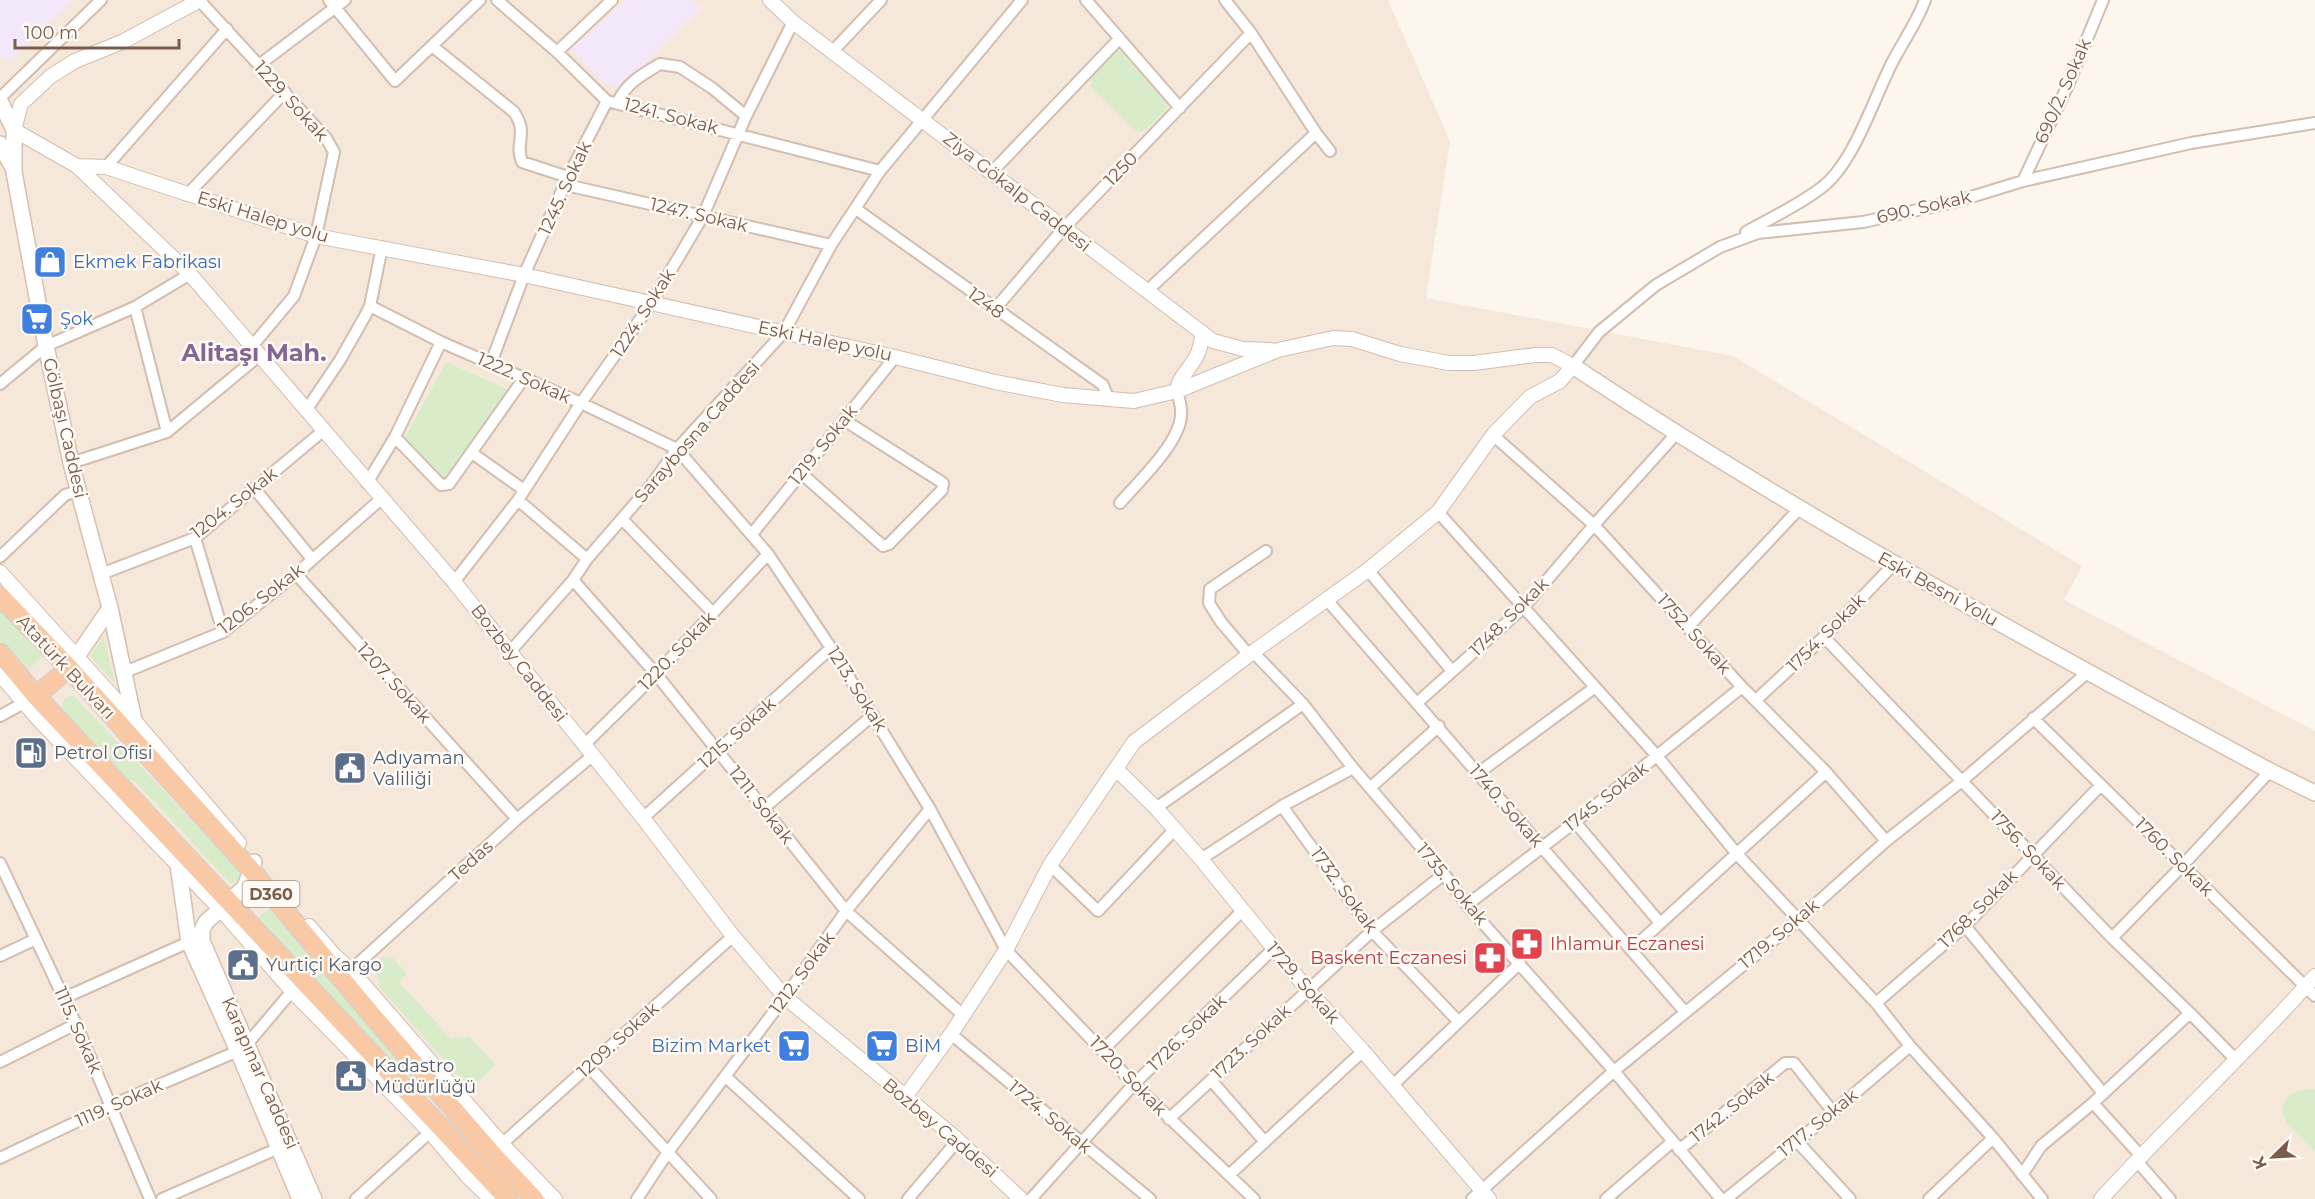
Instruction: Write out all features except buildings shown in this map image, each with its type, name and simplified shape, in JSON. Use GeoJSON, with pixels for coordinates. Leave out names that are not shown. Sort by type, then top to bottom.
{"type":"FeatureCollection","features":[{"type":"Feature","properties":{"kind":"highway","name":"Atatürk Bulvarı"},"geometry":{"type":"LineString","coordinates":[[0,596],[73,662],[253,866],[378,1022],[534,1199]]}},
{"type":"Feature","properties":{"kind":"highway","name":"D360"},"geometry":{"type":"LineString","coordinates":[[0,653],[31,700],[175,844],[225,906],[508,1199]]}},
{"type":"Feature","properties":{"kind":"highway"},"geometry":{"type":"LineString","coordinates":[[31,700],[73,662]]}},
{"type":"Feature","properties":{"kind":"main road","name":"Gölbaşı Caddesi"},"geometry":{"type":"LineString","coordinates":[[0,99],[14,130],[14,172],[46,346],[71,463],[110,608],[134,720]]}},
{"type":"Feature","properties":{"kind":"main road"},"geometry":{"type":"LineString","coordinates":[[0,139],[8,138],[14,130]]}},
{"type":"Feature","properties":{"kind":"main road"},"geometry":{"type":"LineString","coordinates":[[0,144],[14,172]]}},
{"type":"Feature","properties":{"kind":"main road","name":"Eski Besni Yolu"},"geometry":{"type":"LineString","coordinates":[[1572,366],[1676,434],[1894,564],[2270,771],[2315,793]]}},
{"type":"Feature","properties":{"kind":"main road"},"geometry":{"type":"LineString","coordinates":[[73,662],[110,608]]}},
{"type":"Feature","properties":{"kind":"main road","name":"Karapınar Caddesi"},"geometry":{"type":"LineString","coordinates":[[175,844],[189,942],[243,1047],[314,1199]]}},
{"type":"Feature","properties":{"kind":"main road","name":"Karapınar Caddesi"},"geometry":{"type":"LineString","coordinates":[[253,866],[246,887],[204,926],[202,941],[300,1199]]}},
{"type":"Feature","properties":{"kind":"street"},"geometry":{"type":"LineString","coordinates":[[0,99],[101,0]]}},
{"type":"Feature","properties":{"kind":"street"},"geometry":{"type":"LineString","coordinates":[[14,130],[21,104],[51,76],[75,61],[122,42],[200,0]]}},
{"type":"Feature","properties":{"kind":"street","name":"1229. Sokak"},"geometry":{"type":"LineString","coordinates":[[167,432],[257,349],[294,296],[316,236],[334,152],[326,138],[200,0]]}},
{"type":"Feature","properties":{"kind":"street"},"geometry":{"type":"LineString","coordinates":[[259,65],[332,4],[345,0]]}},
{"type":"Feature","properties":{"kind":"street"},"geometry":{"type":"LineString","coordinates":[[332,4],[395,81],[480,0]]}},
{"type":"Feature","properties":{"kind":"street","name":"1241. Sokak"},"geometry":{"type":"LineString","coordinates":[[497,0],[557,52],[607,100],[880,171]]}},
{"type":"Feature","properties":{"kind":"street"},"geometry":{"type":"LineString","coordinates":[[557,52],[612,0]]}},
{"type":"Feature","properties":{"kind":"street","name":"Ziya Gökalp Caddesi"},"geometry":{"type":"LineString","coordinates":[[770,0],[793,22],[1213,341],[1243,349],[1278,350]]}},
{"type":"Feature","properties":{"kind":"street"},"geometry":{"type":"LineString","coordinates":[[832,52],[881,0]]}},
{"type":"Feature","properties":{"kind":"street","name":"Saraybosna Caddesi"},"geometry":{"type":"LineString","coordinates":[[509,653],[573,580],[587,559],[652,484],[677,449],[784,332],[831,246],[880,171],[1022,0]]}},
{"type":"Feature","properties":{"kind":"street"},"geometry":{"type":"LineString","coordinates":[[1086,0],[1180,108]]}},
{"type":"Feature","properties":{"kind":"street"},"geometry":{"type":"LineString","coordinates":[[1225,0],[1251,33],[1330,151]]}},
{"type":"Feature","properties":{"kind":"street"},"geometry":{"type":"LineString","coordinates":[[1720,247],[1823,187],[1838,170],[1853,147],[1924,0]]}},
{"type":"Feature","properties":{"kind":"street","name":"690/2. Sokak"},"geometry":{"type":"LineString","coordinates":[[2022,181],[2068,85],[2103,0]]}},
{"type":"Feature","properties":{"kind":"street","name":"1224. Sokak"},"geometry":{"type":"LineString","coordinates":[[454,582],[521,495],[581,403],[651,304],[703,216],[746,116],[793,22]]}},
{"type":"Feature","properties":{"kind":"street"},"geometry":{"type":"LineString","coordinates":[[106,167],[227,29]]}},
{"type":"Feature","properties":{"kind":"street","name":"1250"},"geometry":{"type":"LineString","coordinates":[[995,309],[1063,229],[1251,33]]}},
{"type":"Feature","properties":{"kind":"street"},"geometry":{"type":"LineString","coordinates":[[991,173],[1119,39]]}},
{"type":"Feature","properties":{"kind":"street","name":"1247. Sokak"},"geometry":{"type":"LineString","coordinates":[[432,46],[514,112],[521,123],[522,137],[518,152],[522,162],[567,181],[831,246]]}},
{"type":"Feature","properties":{"kind":"street"},"geometry":{"type":"LineString","coordinates":[[618,102],[622,94],[637,78],[660,64],[680,67],[712,88],[746,116]]}},
{"type":"Feature","properties":{"kind":"street"},"geometry":{"type":"LineString","coordinates":[[187,195],[285,92]]}},
{"type":"Feature","properties":{"kind":"street","name":"1245. Sokak"},"geometry":{"type":"LineString","coordinates":[[491,363],[524,275],[607,100]]}},
{"type":"Feature","properties":{"kind":"street","name":"690. Sokak"},"geometry":{"type":"LineString","coordinates":[[1572,366],[1599,332],[1656,285],[1720,247],[1758,233],[1863,222],[1958,201],[2022,181],[2191,143],[2315,123]]}},
{"type":"Feature","properties":{"kind":"street","name":"Bozbey Caddesi"},"geometry":{"type":"LineString","coordinates":[[14,130],[76,166],[190,274],[257,349],[367,483],[454,582],[643,818],[733,936],[785,997],[958,1140],[1021,1199]]}},
{"type":"Feature","properties":{"kind":"street"},"geometry":{"type":"LineString","coordinates":[[1147,291],[1316,133]]}},
{"type":"Feature","properties":{"kind":"street","name":"Eski Halep yolu"},"geometry":{"type":"LineString","coordinates":[[76,166],[106,167],[316,236],[524,275],[895,357],[994,382],[1063,395],[1134,401],[1177,391],[1278,350],[1333,338],[1352,339],[1400,354],[1449,363],[1474,363],[1552,355],[1572,366]]}},
{"type":"Feature","properties":{"kind":"street","name":"1248"},"geometry":{"type":"LineString","coordinates":[[856,209],[1104,385],[1109,400]]}},
{"type":"Feature","properties":{"kind":"street"},"geometry":{"type":"LineString","coordinates":[[307,409],[340,360],[370,306],[381,247]]}},
{"type":"Feature","properties":{"kind":"street"},"geometry":{"type":"LineString","coordinates":[[0,384],[46,346],[135,307],[190,274]]}},
{"type":"Feature","properties":{"kind":"street","name":"1222. Sokak"},"geometry":{"type":"LineString","coordinates":[[370,306],[441,342],[581,403],[677,449]]}},
{"type":"Feature","properties":{"kind":"street"},"geometry":{"type":"LineString","coordinates":[[71,463],[167,432],[135,307]]}},
{"type":"Feature","properties":{"kind":"street"},"geometry":{"type":"LineString","coordinates":[[1120,504],[1167,447],[1178,430],[1181,414],[1178,385],[1197,358],[1202,346],[1202,332]]}},
{"type":"Feature","properties":{"kind":"street"},"geometry":{"type":"LineString","coordinates":[[367,483],[394,437],[441,342]]}},
{"type":"Feature","properties":{"kind":"street","name":"1219. Sokak"},"geometry":{"type":"LineString","coordinates":[[752,534],[895,357]]}},
{"type":"Feature","properties":{"kind":"street"},"geometry":{"type":"LineString","coordinates":[[905,1097],[951,1034],[1006,950],[1050,865],[1134,742],[1251,653],[1368,570],[1438,512],[1493,435],[1530,397],[1560,381],[1572,366]]}},
{"type":"Feature","properties":{"kind":"street"},"geometry":{"type":"LineString","coordinates":[[394,437],[441,485],[451,483],[524,378]]}},
{"type":"Feature","properties":{"kind":"street"},"geometry":{"type":"LineString","coordinates":[[801,473],[883,546],[889,544],[942,490],[943,483],[844,420]]}},
{"type":"Feature","properties":{"kind":"street","name":"1204. Sokak"},"geometry":{"type":"LineString","coordinates":[[101,574],[195,538],[324,430]]}},
{"type":"Feature","properties":{"kind":"street","name":"1748. Sokak"},"geometry":{"type":"LineString","coordinates":[[1418,702],[1524,607],[1676,434]]}},
{"type":"Feature","properties":{"kind":"street","name":"1752. Sokak"},"geometry":{"type":"LineString","coordinates":[[1493,435],[1594,525],[1742,687],[1826,772],[1886,841]]}},
{"type":"Feature","properties":{"kind":"street","name":"1213. Sokak"},"geometry":{"type":"LineString","coordinates":[[677,449],[768,554],[831,648],[930,809],[1006,950]]}},
{"type":"Feature","properties":{"kind":"street"},"geometry":{"type":"LineString","coordinates":[[472,453],[521,495],[587,559]]}},
{"type":"Feature","properties":{"kind":"street"},"geometry":{"type":"LineString","coordinates":[[254,488],[312,559]]}},
{"type":"Feature","properties":{"kind":"street"},"geometry":{"type":"LineString","coordinates":[[0,557],[65,495],[78,491]]}},
{"type":"Feature","properties":{"kind":"street","name":"1206. Sokak"},"geometry":{"type":"LineString","coordinates":[[125,672],[223,632],[296,573],[381,499]]}},
{"type":"Feature","properties":{"kind":"street"},"geometry":{"type":"LineString","coordinates":[[1688,627],[1799,509]]}},
{"type":"Feature","properties":{"kind":"street"},"geometry":{"type":"LineString","coordinates":[[1438,512],[1657,756],[1737,854],[1797,921],[1876,1003],[1910,1046],[1993,1138],[2042,1199]]}},
{"type":"Feature","properties":{"kind":"street"},"geometry":{"type":"LineString","coordinates":[[622,519],[713,613]]}},
{"type":"Feature","properties":{"kind":"street"},"geometry":{"type":"LineString","coordinates":[[195,538],[223,632]]}},
{"type":"Feature","properties":{"kind":"street","name":"1735. Sokak"},"geometry":{"type":"LineString","coordinates":[[1266,551],[1210,589],[1209,603],[1221,622],[1303,704],[1467,905],[1614,1071],[1721,1199]]}},
{"type":"Feature","properties":{"kind":"street","name":"1220. Sokak"},"geometry":{"type":"LineString","coordinates":[[588,750],[768,554]]}},
{"type":"Feature","properties":{"kind":"street","name":"1754. Sokak"},"geometry":{"type":"LineString","coordinates":[[1756,700],[1824,637],[1894,564]]}},
{"type":"Feature","properties":{"kind":"street"},"geometry":{"type":"LineString","coordinates":[[1368,570],[1452,671]]}},
{"type":"Feature","properties":{"kind":"street"},"geometry":{"type":"LineString","coordinates":[[0,572],[73,662],[134,720],[253,866],[334,955],[351,970],[502,1144],[555,1199]]}},
{"type":"Feature","properties":{"kind":"street","name":"1207. Sokak"},"geometry":{"type":"LineString","coordinates":[[296,573],[516,819]]}},
{"type":"Feature","properties":{"kind":"street","name":"1211. Sokak"},"geometry":{"type":"LineString","coordinates":[[573,580],[656,674],[846,911],[963,1016]]}},
{"type":"Feature","properties":{"kind":"street","name":"1740. Sokak"},"geometry":{"type":"LineString","coordinates":[[1327,600],[1439,726],[1477,774],[1685,1012]]}},
{"type":"Feature","properties":{"kind":"street","name":"1756. Sokak"},"geometry":{"type":"LineString","coordinates":[[1824,637],[2112,938],[2236,1060]]}},
{"type":"Feature","properties":{"kind":"street","name":"1215. Sokak"},"geometry":{"type":"LineString","coordinates":[[643,818],[831,648]]}},
{"type":"Feature","properties":{"kind":"street","name":"1719. Sokak"},"geometry":{"type":"LineString","coordinates":[[1480,1196],[1614,1071],[1797,921],[1886,841],[1963,780],[2088,672]]}},
{"type":"Feature","properties":{"kind":"street"},"geometry":{"type":"LineString","coordinates":[[0,674],[31,700],[178,864],[225,906],[292,991],[430,1132],[468,1177],[491,1199]]}},
{"type":"Feature","properties":{"kind":"street","name":"1745. Sokak"},"geometry":{"type":"LineString","coordinates":[[1467,905],[1575,822],[1742,687]]}},
{"type":"Feature","properties":{"kind":"street"},"geometry":{"type":"LineString","coordinates":[[1477,774],[1594,688]]}},
{"type":"Feature","properties":{"kind":"street"},"geometry":{"type":"LineString","coordinates":[[0,717],[31,700]]}},
{"type":"Feature","properties":{"kind":"street"},"geometry":{"type":"LineString","coordinates":[[1156,808],[1303,704]]}},
{"type":"Feature","properties":{"kind":"street"},"geometry":{"type":"LineString","coordinates":[[764,808],[873,715]]}},
{"type":"Feature","properties":{"kind":"street","name":"1760. Sokak"},"geometry":{"type":"LineString","coordinates":[[2033,718],[2102,784],[2182,867],[2312,986]]}},
{"type":"Feature","properties":{"kind":"street"},"geometry":{"type":"LineString","coordinates":[[1370,788],[1439,726]]}},
{"type":"Feature","properties":{"kind":"street","name":"Tedas"},"geometry":{"type":"LineString","coordinates":[[351,970],[588,750]]}},
{"type":"Feature","properties":{"kind":"street"},"geometry":{"type":"LineString","coordinates":[[1201,859],[1282,806],[1353,768]]}},
{"type":"Feature","properties":{"kind":"street","name":"1729. Sokak"},"geometry":{"type":"LineString","coordinates":[[1116,769],[1156,808],[1201,859],[1273,949],[1393,1086],[1480,1196]]}},
{"type":"Feature","properties":{"kind":"street"},"geometry":{"type":"LineString","coordinates":[[2112,938],[2182,867],[2270,771]]}},
{"type":"Feature","properties":{"kind":"street"},"geometry":{"type":"LineString","coordinates":[[1630,950],[1826,772]]}},
{"type":"Feature","properties":{"kind":"street","name":"1768. Sokak"},"geometry":{"type":"LineString","coordinates":[[1876,1003],[1965,926],[2102,784]]}},
{"type":"Feature","properties":{"kind":"street","name":"1732. Sokak"},"geometry":{"type":"LineString","coordinates":[[1282,806],[1372,931],[1459,1022]]}},
{"type":"Feature","properties":{"kind":"street","name":"1212. Sokak"},"geometry":{"type":"LineString","coordinates":[[637,1199],[668,1152],[726,1077],[846,911],[930,809]]}},
{"type":"Feature","properties":{"kind":"street"},"geometry":{"type":"LineString","coordinates":[[1575,822],[1660,923]]}},
{"type":"Feature","properties":{"kind":"street"},"geometry":{"type":"LineString","coordinates":[[1050,865],[1098,911],[1175,830]]}},
{"type":"Feature","properties":{"kind":"street","name":"1115. Sokak"},"geometry":{"type":"LineString","coordinates":[[0,863],[76,1024],[150,1199]]}},
{"type":"Feature","properties":{"kind":"street","name":"1723. Sokak"},"geometry":{"type":"LineString","coordinates":[[1169,1119],[1372,931],[1444,874]]}},
{"type":"Feature","properties":{"kind":"street"},"geometry":{"type":"LineString","coordinates":[[1103,1050],[1242,911]]}},
{"type":"Feature","properties":{"kind":"street"},"geometry":{"type":"LineString","coordinates":[[1965,926],[2103,1093]]}},
{"type":"Feature","properties":{"kind":"street","name":"1209. Sokak"},"geometry":{"type":"LineString","coordinates":[[502,1144],[733,936]]}},
{"type":"Feature","properties":{"kind":"street"},"geometry":{"type":"LineString","coordinates":[[0,956],[36,939]]}},
{"type":"Feature","properties":{"kind":"street"},"geometry":{"type":"LineString","coordinates":[[64,998],[189,942]]}},
{"type":"Feature","properties":{"kind":"street","name":"1726. Sokak"},"geometry":{"type":"LineString","coordinates":[[1031,1199],[1134,1084],[1273,949]]}},
{"type":"Feature","properties":{"kind":"street","name":"1720. Sokak"},"geometry":{"type":"LineString","coordinates":[[1006,950],[1134,1084],[1254,1199]]}},
{"type":"Feature","properties":{"kind":"street"},"geometry":{"type":"LineString","coordinates":[[1393,1086],[1520,963]]}},
{"type":"Feature","properties":{"kind":"street"},"geometry":{"type":"LineString","coordinates":[[2101,1199],[2138,1157],[2312,986]]}},
{"type":"Feature","properties":{"kind":"street"},"geometry":{"type":"LineString","coordinates":[[243,1047],[292,991]]}},
{"type":"Feature","properties":{"kind":"street"},"geometry":{"type":"LineString","coordinates":[[2022,1175],[2041,1146],[2092,1103],[2190,1013]]}},
{"type":"Feature","properties":{"kind":"street"},"geometry":{"type":"LineString","coordinates":[[0,1062],[76,1024]]}},
{"type":"Feature","properties":{"kind":"street","name":"1724. Sokak"},"geometry":{"type":"LineString","coordinates":[[951,1034],[1150,1199]]}},
{"type":"Feature","properties":{"kind":"street","name":"1717. Sokak"},"geometry":{"type":"LineString","coordinates":[[1725,1199],[1910,1046]]}},
{"type":"Feature","properties":{"kind":"street","name":"1119. Sokak"},"geometry":{"type":"LineString","coordinates":[[0,1158],[243,1047]]}},
{"type":"Feature","properties":{"kind":"street"},"geometry":{"type":"LineString","coordinates":[[1229,1175],[1363,1051]]}},
{"type":"Feature","properties":{"kind":"street","name":"1742. Sokak"},"geometry":{"type":"LineString","coordinates":[[1676,1146],[1785,1063],[1794,1063],[1833,1112]]}},
{"type":"Feature","properties":{"kind":"street"},"geometry":{"type":"LineString","coordinates":[[589,1067],[711,1199]]}},
{"type":"Feature","properties":{"kind":"street"},"geometry":{"type":"LineString","coordinates":[[726,1077],[859,1199]]}},
{"type":"Feature","properties":{"kind":"street"},"geometry":{"type":"LineString","coordinates":[[1211,1080],[1265,1142]]}},
{"type":"Feature","properties":{"kind":"street"},"geometry":{"type":"LineString","coordinates":[[2092,1103],[2170,1199]]}},
{"type":"Feature","properties":{"kind":"street"},"geometry":{"type":"LineString","coordinates":[[356,1199],[430,1132]]}},
{"type":"Feature","properties":{"kind":"street"},"geometry":{"type":"LineString","coordinates":[[1929,1199],[1993,1138]]}},
{"type":"Feature","properties":{"kind":"street"},"geometry":{"type":"LineString","coordinates":[[908,1199],[958,1140]]}},
{"type":"Feature","properties":{"kind":"street"},"geometry":{"type":"LineString","coordinates":[[1796,1140],[1851,1199]]}},
{"type":"Feature","properties":{"kind":"street"},"geometry":{"type":"LineString","coordinates":[[1606,1199],[1676,1146]]}},
{"type":"Feature","properties":{"kind":"street"},"geometry":{"type":"LineString","coordinates":[[162,1199],[279,1148]]}},
{"type":"Feature","properties":{"kind":"street"},"geometry":{"type":"LineString","coordinates":[[2025,1199],[2034,1190]]}},
{"type":"Feature","properties":{"kind":"shaded area"},"geometry":{"type":"Polygon","coordinates":[[[0,0],[1388,0],[1450,141],[1426,298],[1733,356],[2082,566],[2064,600],[2315,731],[2315,1199],[0,1199],[0,0]]]}},
{"type":"Feature","properties":{"kind":"shaded area"},"geometry":{"type":"Polygon","coordinates":[[[0,0],[73,0],[11,61],[3,59],[0,54],[0,0]]]}},
{"type":"Feature","properties":{"kind":"shaded area"},"geometry":{"type":"Polygon","coordinates":[[[626,0],[691,0],[701,8],[620,89],[601,81],[571,50],[626,0]]]}},
{"type":"Feature","properties":{"kind":"green space"},"geometry":{"type":"Polygon","coordinates":[[[1119,50],[1167,104],[1165,111],[1143,132],[1136,131],[1092,88],[1092,74],[1106,58],[1119,50]]]}},
{"type":"Feature","properties":{"kind":"green space"},"geometry":{"type":"Polygon","coordinates":[[[446,362],[509,390],[443,481],[405,438],[446,362]]]}},
{"type":"Feature","properties":{"kind":"green space"},"geometry":{"type":"Polygon","coordinates":[[[0,608],[44,655],[27,671],[0,640],[0,608]]]}},
{"type":"Feature","properties":{"kind":"green space"},"geometry":{"type":"Polygon","coordinates":[[[103,636],[115,681],[114,682],[90,656],[103,636]]]}},
{"type":"Feature","properties":{"kind":"green space"},"geometry":{"type":"Polygon","coordinates":[[[74,696],[217,847],[225,851],[242,871],[238,881],[230,883],[135,781],[124,779],[61,710],[64,699],[74,696]]]}},
{"type":"Feature","properties":{"kind":"green space"},"geometry":{"type":"Polygon","coordinates":[[[271,907],[429,1096],[424,1101],[356,1021],[256,919],[271,907]]]}},
{"type":"Feature","properties":{"kind":"green space"},"geometry":{"type":"Polygon","coordinates":[[[382,957],[393,958],[407,974],[399,982],[451,1039],[469,1036],[496,1065],[470,1089],[380,988],[374,965],[382,957]]]}},
{"type":"Feature","properties":{"kind":"green space"},"geometry":{"type":"Polygon","coordinates":[[[2315,1090],[2315,1152],[2287,1124],[2282,1112],[2285,1101],[2291,1094],[2315,1090]]]}},
{"type":"Feature","properties":{"kind":"place","name":"Ekmek Fabrikası"},"geometry":{"type":"Point","coordinates":[50,262]}},
{"type":"Feature","properties":{"kind":"place","name":"Şok"},"geometry":{"type":"Point","coordinates":[37,319]}},
{"type":"Feature","properties":{"kind":"place","name":"Petrol Ofisi"},"geometry":{"type":"Point","coordinates":[31,753]}},
{"type":"Feature","properties":{"kind":"place","name":"Adıyaman Valiliği"},"geometry":{"type":"Point","coordinates":[350,768]}},
{"type":"Feature","properties":{"kind":"place","name":"Ihlamur Eczanesi"},"geometry":{"type":"Point","coordinates":[1527,944]}},
{"type":"Feature","properties":{"kind":"place","name":"Baskent Eczanesi"},"geometry":{"type":"Point","coordinates":[1490,958]}},
{"type":"Feature","properties":{"kind":"place","name":"Yurtiçi Kargo"},"geometry":{"type":"Point","coordinates":[243,965]}},
{"type":"Feature","properties":{"kind":"place","name":"Bizim Market"},"geometry":{"type":"Point","coordinates":[794,1046]}},
{"type":"Feature","properties":{"kind":"place","name":"BİM"},"geometry":{"type":"Point","coordinates":[882,1046]}},
{"type":"Feature","properties":{"kind":"place","name":"Kadastro Müdürlüğü"},"geometry":{"type":"Point","coordinates":[351,1076]}},
{"type":"Feature","properties":{"kind":"district","name":"Alitaşı Mah."},"geometry":{"type":"Point","coordinates":[254,353]}}]}
